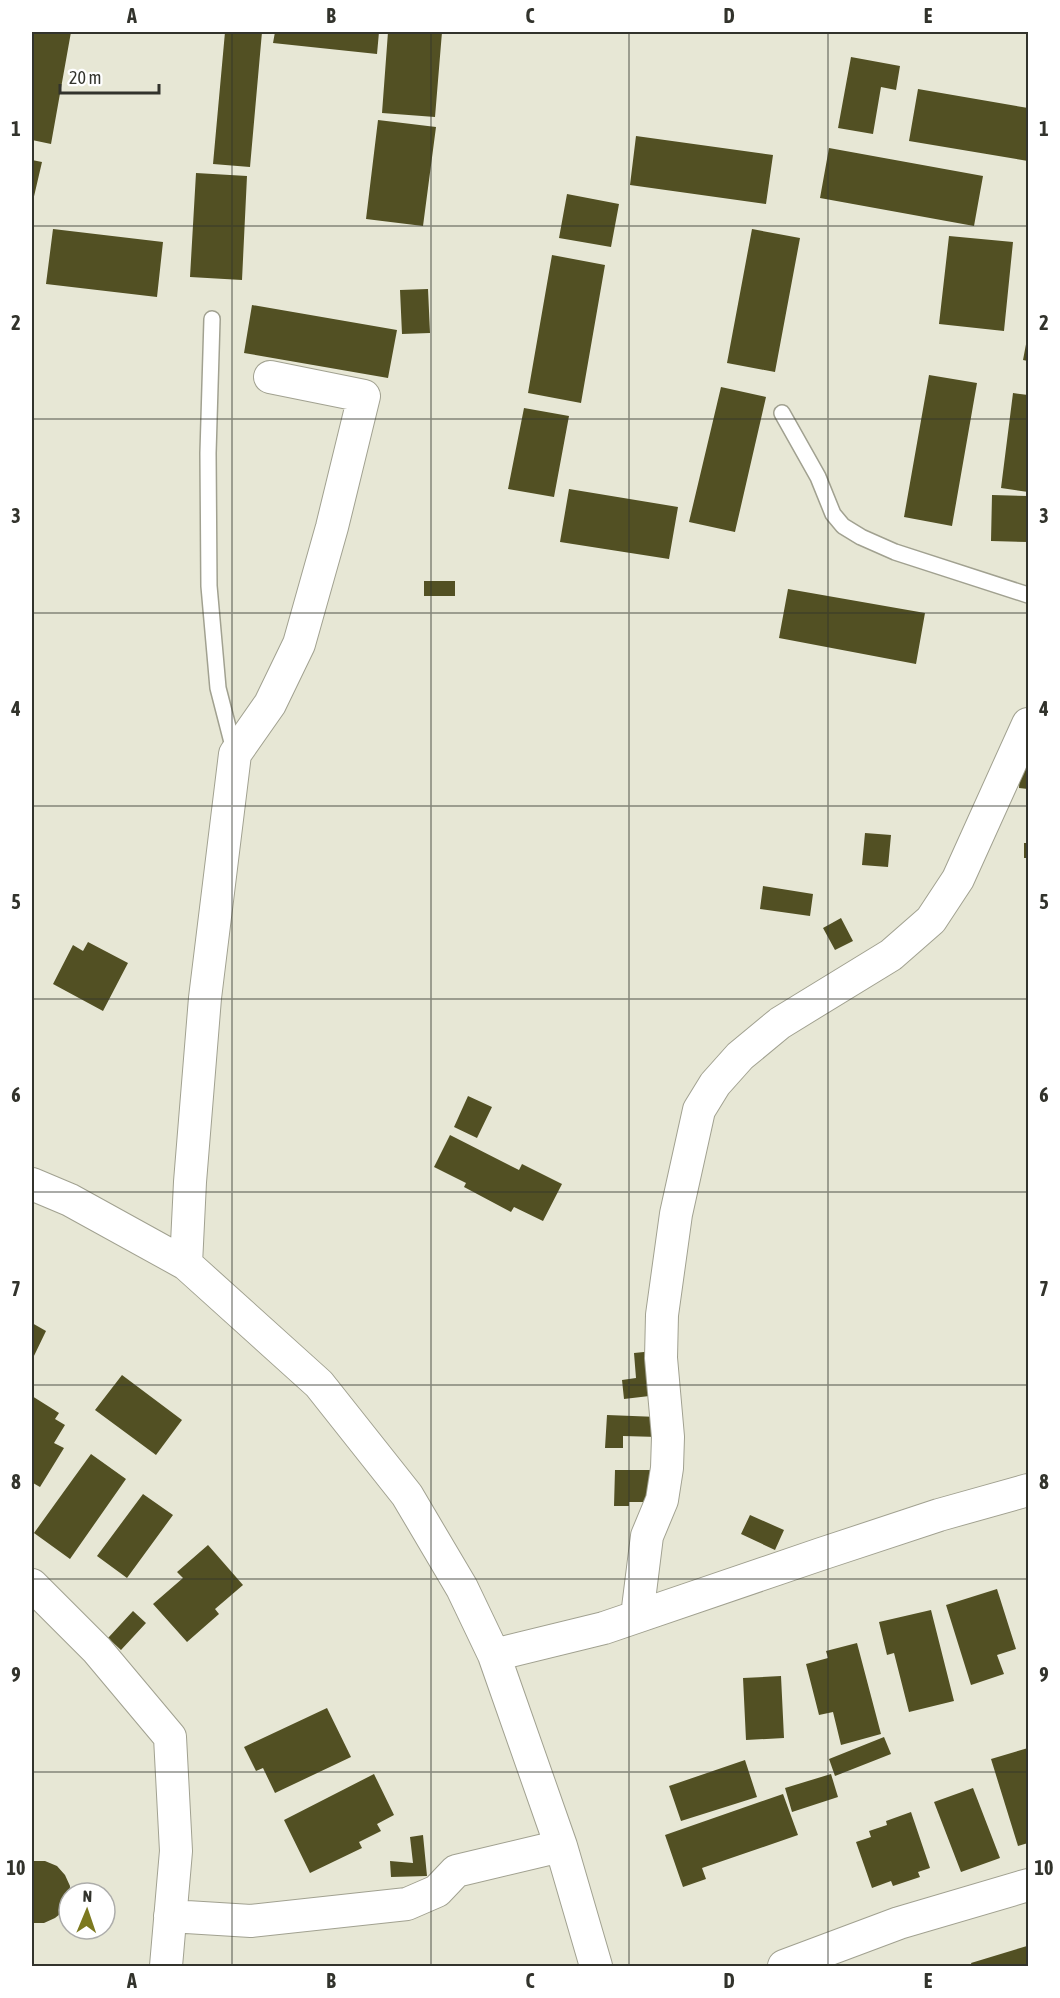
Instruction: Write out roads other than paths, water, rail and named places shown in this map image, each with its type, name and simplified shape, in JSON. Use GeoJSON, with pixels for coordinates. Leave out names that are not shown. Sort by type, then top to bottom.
{"type":"FeatureCollection","features":[{"type":"Feature","properties":{"kind":"street"},"geometry":{"type":"LineString","coordinates":[[186,1264],[190,1182],[205,998],[235,754],[270,704],[299,644],[332,527],[363,396],[270,377]]}},
{"type":"Feature","properties":{"kind":"street"},"geometry":{"type":"LineString","coordinates":[[637,1616],[647,1536],[662,1500],[668,1468],[668,1437],[661,1358],[662,1315],[676,1214],[699,1110],[715,1084],[740,1056],[780,1023],[891,955],[931,920],[958,879],[1029,724]]}},
{"type":"Feature","properties":{"kind":"street"},"geometry":{"type":"LineString","coordinates":[[32,1184],[70,1200],[186,1264],[319,1384],[407,1495],[462,1588],[494,1655],[561,1846],[596,1966]]}},
{"type":"Feature","properties":{"kind":"street"},"geometry":{"type":"LineString","coordinates":[[494,1655],[604,1628],[939,1515],[1029,1490]]}},
{"type":"Feature","properties":{"kind":"street"},"geometry":{"type":"LineString","coordinates":[[32,1585],[97,1650],[170,1737],[176,1851],[166,1966]]}},
{"type":"Feature","properties":{"kind":"street"},"geometry":{"type":"LineString","coordinates":[[170,1916],[251,1921],[407,1904],[437,1891],[456,1871],[561,1846]]}},
{"type":"Feature","properties":{"kind":"street"},"geometry":{"type":"LineString","coordinates":[[805,1963],[899,1923],[1029,1885]]}},
{"type":"Feature","properties":{"kind":"lane"},"geometry":{"type":"LineString","coordinates":[[212,319],[208,453],[209,586],[218,688],[235,754]]}},
{"type":"Feature","properties":{"kind":"lane"},"geometry":{"type":"LineString","coordinates":[[782,413],[818,477],[833,514],[843,526],[895,552],[1029,595]]}}]}
